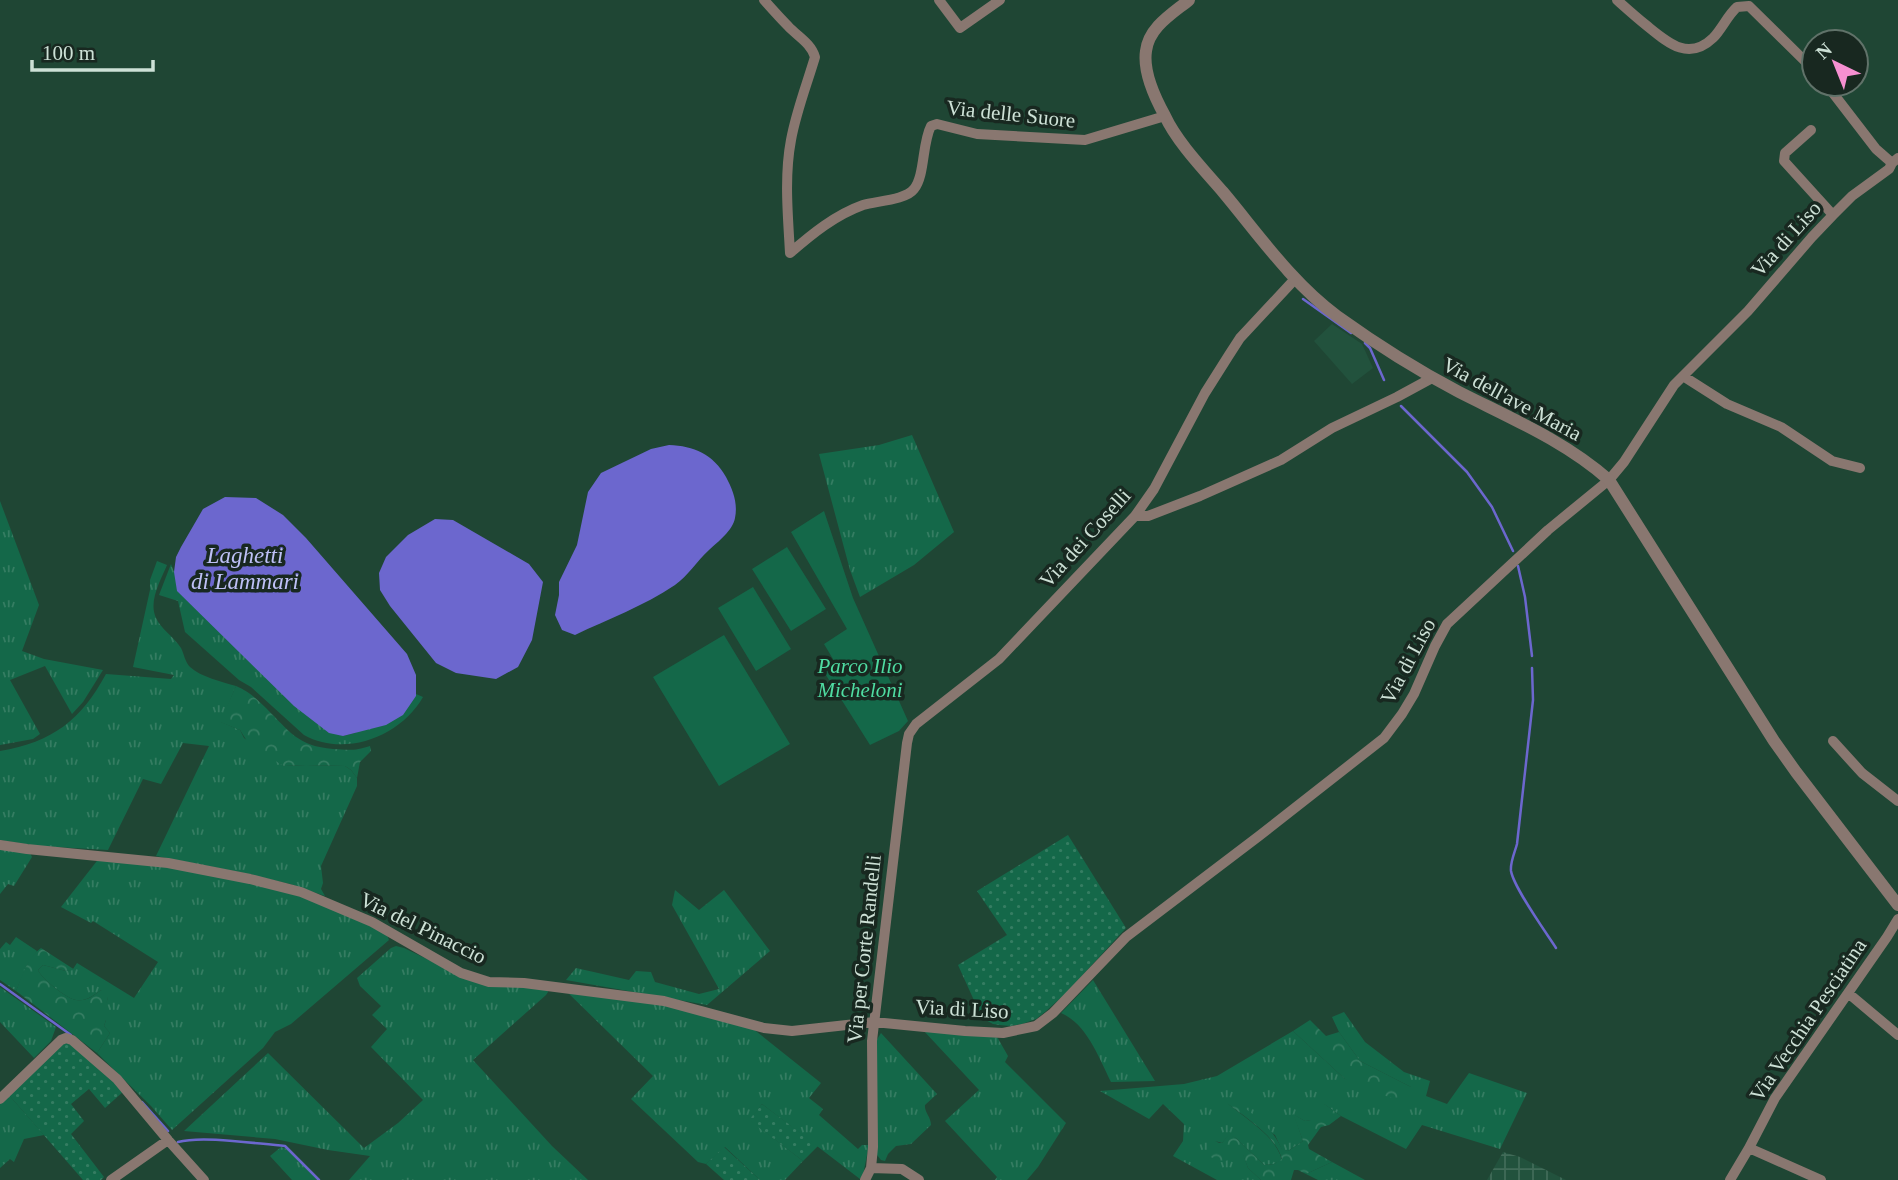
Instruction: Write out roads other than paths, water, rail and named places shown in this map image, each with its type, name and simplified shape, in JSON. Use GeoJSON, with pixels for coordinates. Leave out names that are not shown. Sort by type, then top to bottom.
{"type":"FeatureCollection","features":[{"type":"Feature","properties":{"kind":"street","name":"Via delle Suore"},"geometry":{"type":"LineString","coordinates":[[764,0],[790,29],[808,44],[814,57],[791,136],[788,158],[790,253],[819,228],[862,206],[907,195],[915,189],[931,126],[937,124],[976,134],[1085,140],[1165,116]]}},
{"type":"Feature","properties":{"kind":"street"},"geometry":{"type":"LineString","coordinates":[[939,0],[960,28],[1000,0]]}},
{"type":"Feature","properties":{"kind":"street","name":"Via dell'ave Maria"},"geometry":{"type":"LineString","coordinates":[[1189,0],[1153,32],[1146,48],[1147,71],[1165,116],[1200,164],[1295,279],[1322,304],[1432,378],[1548,436],[1609,480],[1774,741],[1898,905]]}},
{"type":"Feature","properties":{"kind":"street"},"geometry":{"type":"LineString","coordinates":[[1616,0],[1667,42],[1679,48],[1691,49],[1702,47],[1714,37],[1737,8],[1749,6],[1800,56]]}},
{"type":"Feature","properties":{"kind":"street"},"geometry":{"type":"LineString","coordinates":[[1837,98],[1876,149],[1895,160]]}},
{"type":"Feature","properties":{"kind":"street"},"geometry":{"type":"LineString","coordinates":[[1811,130],[1785,153],[1784,161],[1833,215]]}},
{"type":"Feature","properties":{"kind":"street","name":"Via di Liso"},"geometry":{"type":"LineString","coordinates":[[874,1022],[1003,1033],[1036,1026],[1053,1013],[1126,937],[1384,738],[1414,694],[1447,624],[1548,530],[1609,480],[1625,462],[1674,385],[1748,311],[1833,215],[1852,196],[1878,179],[1895,160]]}},
{"type":"Feature","properties":{"kind":"street","name":"Via dei Coselli"},"geometry":{"type":"LineString","coordinates":[[916,724],[999,659],[1135,516],[1154,489],[1205,393],[1240,338],[1295,279]]}},
{"type":"Feature","properties":{"kind":"street"},"geometry":{"type":"LineString","coordinates":[[1683,376],[1727,404],[1781,427],[1832,461],[1860,468]]}},
{"type":"Feature","properties":{"kind":"street"},"geometry":{"type":"LineString","coordinates":[[1135,516],[1148,516],[1281,460],[1332,428],[1432,378]]}},
{"type":"Feature","properties":{"kind":"street","name":"Via per Corte Randelli"},"geometry":{"type":"LineString","coordinates":[[865,1180],[871,1168],[873,1147],[874,1022],[906,743],[916,724]]}},
{"type":"Feature","properties":{"kind":"street"},"geometry":{"type":"LineString","coordinates":[[1833,741],[1862,773],[1898,801]]}},
{"type":"Feature","properties":{"kind":"street","name":"Via del Pinaccio"},"geometry":{"type":"LineString","coordinates":[[0,845],[168,863],[301,892],[372,922],[461,973],[489,982],[524,983],[664,1001],[764,1028],[792,1031],[874,1022]]}},
{"type":"Feature","properties":{"kind":"street","name":"Via Vecchia Pesciatina"},"geometry":{"type":"LineString","coordinates":[[1730,1180],[1774,1098],[1898,919]]}},
{"type":"Feature","properties":{"kind":"street"},"geometry":{"type":"LineString","coordinates":[[1848,993],[1898,1035]]}},
{"type":"Feature","properties":{"kind":"street"},"geometry":{"type":"LineString","coordinates":[[0,1099],[61,1040],[72,1040],[117,1079],[204,1180]]}},
{"type":"Feature","properties":{"kind":"street"},"geometry":{"type":"LineString","coordinates":[[111,1180],[168,1140]]}},
{"type":"Feature","properties":{"kind":"street"},"geometry":{"type":"LineString","coordinates":[[1749,1148],[1821,1180]]}},
{"type":"Feature","properties":{"kind":"street"},"geometry":{"type":"LineString","coordinates":[[871,1168],[902,1169],[919,1180]]}},
{"type":"Feature","properties":{"kind":"water"},"geometry":{"type":"Polygon","coordinates":[[[669,445],[687,447],[702,453],[721,469],[731,487],[735,502],[736,512],[731,527],[684,577],[663,593],[575,635],[562,630],[555,615],[559,582],[577,545],[588,492],[601,473],[651,449],[669,445]]]}},
{"type":"Feature","properties":{"kind":"water","name":"Laghetti di Lammari"},"geometry":{"type":"Polygon","coordinates":[[[225,497],[256,498],[283,515],[407,654],[416,675],[416,696],[403,715],[386,725],[343,736],[329,733],[294,706],[177,591],[174,572],[176,557],[181,547],[203,509],[225,497]]]}},
{"type":"Feature","properties":{"kind":"water"},"geometry":{"type":"Polygon","coordinates":[[[435,519],[453,520],[529,564],[543,582],[532,640],[518,667],[496,679],[456,673],[436,663],[380,590],[379,573],[386,557],[408,535],[435,519]]]}},
{"type":"Feature","properties":{"kind":"waterway"},"geometry":{"type":"LineString","coordinates":[[1303,299],[1351,333]]}},
{"type":"Feature","properties":{"kind":"waterway"},"geometry":{"type":"LineString","coordinates":[[1365,343],[1370,348],[1384,380]]}},
{"type":"Feature","properties":{"kind":"waterway"},"geometry":{"type":"LineString","coordinates":[[1401,406],[1467,472],[1492,507],[1513,551]]}},
{"type":"Feature","properties":{"kind":"waterway"},"geometry":{"type":"LineString","coordinates":[[1518,566],[1525,597],[1532,656]]}},
{"type":"Feature","properties":{"kind":"waterway"},"geometry":{"type":"LineString","coordinates":[[1532,668],[1533,700],[1517,844],[1511,871],[1524,898],[1556,948]]}},
{"type":"Feature","properties":{"kind":"waterway"},"geometry":{"type":"LineString","coordinates":[[0,984],[71,1035]]}},
{"type":"Feature","properties":{"kind":"waterway"},"geometry":{"type":"LineString","coordinates":[[142,1102],[168,1131]]}},
{"type":"Feature","properties":{"kind":"waterway"},"geometry":{"type":"LineString","coordinates":[[178,1142],[215,1140],[285,1146],[319,1180]]}},
{"type":"Feature","properties":{"kind":"park label","name":"Parco Ilio Micheloni"},"geometry":{"type":"Point","coordinates":[860,678]}}]}
